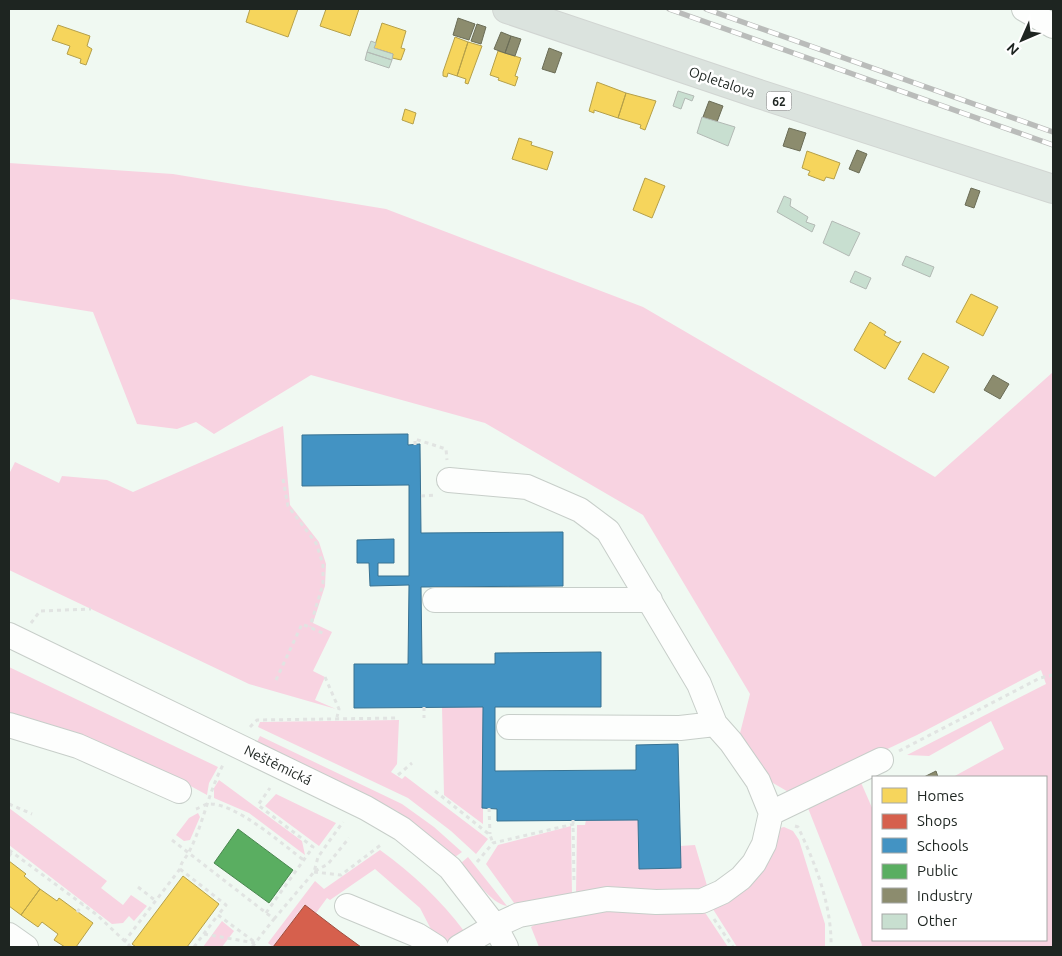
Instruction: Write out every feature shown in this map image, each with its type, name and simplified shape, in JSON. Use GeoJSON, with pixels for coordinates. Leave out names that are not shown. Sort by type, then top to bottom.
{"type":"FeatureCollection","features":[{"type":"Feature","properties":{"kind":"main road","name":"Opletalova"},"geometry":{"type":"LineString","coordinates":[[507,9],[756,93],[1053,188]]}},
{"type":"Feature","properties":{"kind":"street"},"geometry":{"type":"LineString","coordinates":[[1024,9],[1053,26]]}},
{"type":"Feature","properties":{"kind":"street"},"geometry":{"type":"LineString","coordinates":[[449,480],[527,487],[580,510],[608,531],[699,684],[714,724],[731,742],[758,780],[771,813],[764,844],[754,863],[740,878],[722,892],[702,901],[656,902],[607,899],[573,904],[518,915],[460,947]]}},
{"type":"Feature","properties":{"kind":"street"},"geometry":{"type":"LineString","coordinates":[[435,600],[650,600]]}},
{"type":"Feature","properties":{"kind":"street","name":"Neštěmická"},"geometry":{"type":"LineString","coordinates":[[9,635],[366,808],[402,829],[450,868],[495,926],[506,947]]}},
{"type":"Feature","properties":{"kind":"street"},"geometry":{"type":"LineString","coordinates":[[509,727],[680,728],[714,724]]}},
{"type":"Feature","properties":{"kind":"street"},"geometry":{"type":"LineString","coordinates":[[9,725],[78,746],[180,791]]}},
{"type":"Feature","properties":{"kind":"street"},"geometry":{"type":"LineString","coordinates":[[771,813],[881,760]]}},
{"type":"Feature","properties":{"kind":"street"},"geometry":{"type":"LineString","coordinates":[[347,906],[417,935],[436,947]]}},
{"type":"Feature","properties":{"kind":"street"},"geometry":{"type":"LineString","coordinates":[[9,935],[26,947]]}},
{"type":"Feature","properties":{"kind":"path"},"geometry":{"type":"LineString","coordinates":[[414,444],[415,439],[438,447]]}},
{"type":"Feature","properties":{"kind":"path"},"geometry":{"type":"LineString","coordinates":[[284,479],[288,506],[316,543],[323,564],[323,584],[310,627]]}},
{"type":"Feature","properties":{"kind":"path"},"geometry":{"type":"LineString","coordinates":[[31,623],[40,611],[91,609]]}},
{"type":"Feature","properties":{"kind":"path"},"geometry":{"type":"LineString","coordinates":[[276,680],[302,624],[325,634]]}},
{"type":"Feature","properties":{"kind":"path"},"geometry":{"type":"LineString","coordinates":[[881,760],[1040,678],[1053,675]]}},
{"type":"Feature","properties":{"kind":"path"},"geometry":{"type":"LineString","coordinates":[[325,677],[339,709],[337,717]]}},
{"type":"Feature","properties":{"kind":"path"},"geometry":{"type":"LineString","coordinates":[[424,707],[424,718]]}},
{"type":"Feature","properties":{"kind":"path"},"geometry":{"type":"LineString","coordinates":[[250,727],[257,720],[337,717],[398,718]]}},
{"type":"Feature","properties":{"kind":"path"},"geometry":{"type":"LineString","coordinates":[[398,775],[412,763]]}},
{"type":"Feature","properties":{"kind":"path"},"geometry":{"type":"LineString","coordinates":[[124,942],[180,869],[180,864],[189,853],[212,786],[223,765]]}},
{"type":"Feature","properties":{"kind":"path"},"geometry":{"type":"LineString","coordinates":[[266,913],[305,861],[313,847],[258,804],[270,788]]}},
{"type":"Feature","properties":{"kind":"path"},"geometry":{"type":"LineString","coordinates":[[435,791],[490,835]]}},
{"type":"Feature","properties":{"kind":"path"},"geometry":{"type":"LineString","coordinates":[[9,804],[32,814]]}},
{"type":"Feature","properties":{"kind":"path"},"geometry":{"type":"LineString","coordinates":[[196,809],[207,804],[232,810],[247,818],[305,861]]}},
{"type":"Feature","properties":{"kind":"path"},"geometry":{"type":"LineString","coordinates":[[489,808],[490,835],[493,843]]}},
{"type":"Feature","properties":{"kind":"path"},"geometry":{"type":"LineString","coordinates":[[771,813],[798,827],[811,856],[831,922],[831,947]]}},
{"type":"Feature","properties":{"kind":"path"},"geometry":{"type":"LineString","coordinates":[[314,872],[318,857],[343,822]]}},
{"type":"Feature","properties":{"kind":"path"},"geometry":{"type":"LineString","coordinates":[[477,862],[493,843],[573,822],[573,904]]}},
{"type":"Feature","properties":{"kind":"path"},"geometry":{"type":"LineString","coordinates":[[252,947],[314,872],[328,864],[349,838]]}},
{"type":"Feature","properties":{"kind":"path"},"geometry":{"type":"LineString","coordinates":[[172,840],[274,919]]}},
{"type":"Feature","properties":{"kind":"path"},"geometry":{"type":"LineString","coordinates":[[314,872],[341,875],[382,844]]}},
{"type":"Feature","properties":{"kind":"path"},"geometry":{"type":"LineString","coordinates":[[9,856],[10,851],[83,904],[131,947]]}},
{"type":"Feature","properties":{"kind":"path"},"geometry":{"type":"LineString","coordinates":[[180,869],[226,905],[194,947]]}},
{"type":"Feature","properties":{"kind":"path"},"geometry":{"type":"LineString","coordinates":[[138,887],[156,901]]}},
{"type":"Feature","properties":{"kind":"path"},"geometry":{"type":"LineString","coordinates":[[702,901],[733,947]]}},
{"type":"Feature","properties":{"kind":"path"},"geometry":{"type":"LineString","coordinates":[[78,912],[83,904]]}},
{"type":"Feature","properties":{"kind":"path"},"geometry":{"type":"LineString","coordinates":[[218,915],[256,943]]}},
{"type":"Feature","properties":{"kind":"path"},"geometry":{"type":"LineString","coordinates":[[204,934],[256,943]]}},
{"type":"Feature","properties":{"kind":"shaded area"},"geometry":{"type":"Polygon","coordinates":[[[9,163],[173,174],[386,209],[643,307],[935,477],[1053,372],[1053,947],[861,947],[862,945],[806,803],[859,778],[872,808],[872,941],[1047,941],[1047,776],[955,776],[1004,749],[991,721],[929,756],[907,755],[1046,684],[1041,670],[917,735],[792,794],[766,779],[739,737],[750,694],[643,515],[485,423],[311,375],[214,434],[196,422],[177,429],[137,424],[93,312],[12,299],[9,301],[9,163]]]}},
{"type":"Feature","properties":{"kind":"shaded area"},"geometry":{"type":"Polygon","coordinates":[[[283,426],[290,505],[319,542],[326,564],[325,586],[313,623],[332,632],[313,671],[325,677],[315,700],[336,709],[249,684],[9,570],[9,474],[15,462],[59,483],[62,476],[107,480],[133,492],[283,426]]]}},
{"type":"Feature","properties":{"kind":"shaded area"},"geometry":{"type":"Polygon","coordinates":[[[9,667],[218,767],[209,783],[207,795],[167,773],[91,738],[9,715],[9,667]]]}},
{"type":"Feature","properties":{"kind":"shaded area"},"geometry":{"type":"Polygon","coordinates":[[[442,707],[483,707],[483,824],[444,795],[442,707]]]}},
{"type":"Feature","properties":{"kind":"shaded area"},"geometry":{"type":"Polygon","coordinates":[[[399,720],[397,764],[391,772],[402,779],[405,776],[488,839],[476,854],[451,831],[408,798],[258,727],[260,722],[399,720]]]}},
{"type":"Feature","properties":{"kind":"shaded area"},"geometry":{"type":"Polygon","coordinates":[[[260,736],[402,804],[434,827],[462,852],[455,857],[397,811],[256,744],[260,736]]]}},
{"type":"Feature","properties":{"kind":"shaded area"},"geometry":{"type":"Polygon","coordinates":[[[219,780],[302,841],[305,855],[249,813],[214,798],[214,788],[219,780]]]}},
{"type":"Feature","properties":{"kind":"shaded area"},"geometry":{"type":"Polygon","coordinates":[[[276,794],[336,823],[319,846],[265,806],[276,794]]]}},
{"type":"Feature","properties":{"kind":"shaded area"},"geometry":{"type":"Polygon","coordinates":[[[9,808],[107,881],[101,888],[123,905],[131,895],[147,906],[134,921],[129,916],[123,923],[112,924],[9,845],[9,808]]]}},
{"type":"Feature","properties":{"kind":"shaded area"},"geometry":{"type":"Polygon","coordinates":[[[198,813],[200,817],[190,840],[184,841],[176,835],[189,818],[198,813]]]}},
{"type":"Feature","properties":{"kind":"shaded area"},"geometry":{"type":"Polygon","coordinates":[[[586,820],[638,820],[639,869],[680,868],[680,846],[695,845],[708,889],[576,894],[577,825],[585,825],[586,820]]]}},
{"type":"Feature","properties":{"kind":"shaded area"},"geometry":{"type":"Polygon","coordinates":[[[571,826],[572,895],[517,907],[486,864],[498,845],[571,826]]]}},
{"type":"Feature","properties":{"kind":"shaded area"},"geometry":{"type":"Polygon","coordinates":[[[784,827],[793,831],[799,840],[825,924],[825,947],[737,947],[711,906],[776,829],[784,827]]]}},
{"type":"Feature","properties":{"kind":"shaded area"},"geometry":{"type":"Polygon","coordinates":[[[380,850],[404,868],[455,919],[464,931],[453,943],[443,942],[435,937],[420,908],[375,869],[330,900],[327,898],[316,913],[304,905],[273,947],[268,943],[315,881],[324,889],[380,850]]]}},
{"type":"Feature","properties":{"kind":"shaded area"},"geometry":{"type":"Polygon","coordinates":[[[468,857],[507,906],[488,895],[461,863],[468,857]]]}},
{"type":"Feature","properties":{"kind":"shaded area"},"geometry":{"type":"Polygon","coordinates":[[[613,908],[702,908],[728,947],[539,947],[531,927],[547,919],[589,910],[613,908]]]}},
{"type":"Feature","properties":{"kind":"shaded area"},"geometry":{"type":"Polygon","coordinates":[[[222,921],[234,931],[222,947],[203,947],[222,921]]]}},
{"type":"Feature","properties":{"kind":"building: Homes"},"geometry":{"type":"Polygon","coordinates":[[[250,9],[298,9],[288,37],[246,22],[250,9]]]}},
{"type":"Feature","properties":{"kind":"building: Homes"},"geometry":{"type":"Polygon","coordinates":[[[326,9],[359,9],[350,36],[320,26],[326,9]]]}},
{"type":"Feature","properties":{"kind":"building: Homes"},"geometry":{"type":"Polygon","coordinates":[[[382,23],[406,31],[401,48],[405,49],[401,60],[392,58],[393,54],[374,48],[382,23]]]}},
{"type":"Feature","properties":{"kind":"building: Homes"},"geometry":{"type":"Polygon","coordinates":[[[58,25],[90,36],[87,46],[92,49],[86,65],[80,63],[81,59],[67,54],[70,46],[52,40],[58,25]]]}},
{"type":"Feature","properties":{"kind":"building: Homes"},"geometry":{"type":"Polygon","coordinates":[[[455,37],[468,42],[457,76],[448,73],[447,77],[443,76],[443,72],[455,37]]]}},
{"type":"Feature","properties":{"kind":"building: Homes"},"geometry":{"type":"Polygon","coordinates":[[[468,42],[482,46],[468,84],[465,83],[466,79],[457,76],[468,42]]]}},
{"type":"Feature","properties":{"kind":"building: Homes"},"geometry":{"type":"Polygon","coordinates":[[[498,51],[521,58],[515,76],[518,77],[515,86],[490,75],[498,51]]]}},
{"type":"Feature","properties":{"kind":"building: Homes"},"geometry":{"type":"Polygon","coordinates":[[[597,82],[626,93],[618,118],[594,110],[594,113],[589,111],[597,82]]]}},
{"type":"Feature","properties":{"kind":"building: Homes"},"geometry":{"type":"Polygon","coordinates":[[[626,93],[656,101],[645,130],[640,128],[641,125],[618,118],[626,93]]]}},
{"type":"Feature","properties":{"kind":"building: Homes"},"geometry":{"type":"Polygon","coordinates":[[[405,109],[416,113],[413,124],[402,120],[405,109]]]}},
{"type":"Feature","properties":{"kind":"building: Homes"},"geometry":{"type":"Polygon","coordinates":[[[519,138],[532,142],[531,145],[553,152],[547,170],[512,159],[519,138]]]}},
{"type":"Feature","properties":{"kind":"building: Homes"},"geometry":{"type":"Polygon","coordinates":[[[807,151],[840,163],[834,179],[826,177],[824,181],[808,175],[810,171],[802,168],[807,151]]]}},
{"type":"Feature","properties":{"kind":"building: Homes"},"geometry":{"type":"Polygon","coordinates":[[[645,178],[665,186],[652,218],[633,210],[645,178]]]}},
{"type":"Feature","properties":{"kind":"building: Homes"},"geometry":{"type":"Polygon","coordinates":[[[971,294],[998,307],[983,336],[956,322],[971,294]]]}},
{"type":"Feature","properties":{"kind":"building: Homes"},"geometry":{"type":"Polygon","coordinates":[[[870,322],[886,332],[884,335],[898,343],[901,341],[885,369],[854,350],[870,322]]]}},
{"type":"Feature","properties":{"kind":"building: Homes"},"geometry":{"type":"Polygon","coordinates":[[[923,353],[949,367],[934,393],[908,379],[923,353]]]}},
{"type":"Feature","properties":{"kind":"building: Homes"},"geometry":{"type":"Polygon","coordinates":[[[9,861],[26,874],[24,876],[40,889],[21,915],[9,906],[9,861]]]}},
{"type":"Feature","properties":{"kind":"building: Homes"},"geometry":{"type":"Polygon","coordinates":[[[183,876],[219,904],[187,947],[136,947],[132,944],[183,876]]]}},
{"type":"Feature","properties":{"kind":"building: Homes"},"geometry":{"type":"Polygon","coordinates":[[[40,889],[57,901],[59,898],[93,923],[76,947],[65,947],[54,940],[58,934],[42,922],[38,927],[21,915],[40,889]]]}},
{"type":"Feature","properties":{"kind":"building: Shops"},"geometry":{"type":"Polygon","coordinates":[[[305,905],[339,931],[361,947],[273,947],[305,905]]]}},
{"type":"Feature","properties":{"kind":"building: Schools"},"geometry":{"type":"Polygon","coordinates":[[[408,434],[408,445],[420,444],[421,533],[563,532],[563,586],[421,587],[422,664],[495,664],[495,653],[601,652],[601,707],[495,707],[495,771],[636,770],[636,745],[678,744],[681,868],[639,869],[638,820],[497,821],[497,809],[482,808],[483,707],[354,708],[354,664],[408,664],[409,585],[370,586],[369,563],[357,563],[357,540],[394,539],[394,563],[378,563],[378,576],[409,576],[409,485],[302,486],[302,435],[408,434]]]}},
{"type":"Feature","properties":{"kind":"building: Public"},"geometry":{"type":"Polygon","coordinates":[[[238,829],[293,870],[269,903],[214,863],[238,829]]]}},
{"type":"Feature","properties":{"kind":"building: Industry"},"geometry":{"type":"Polygon","coordinates":[[[458,18],[475,24],[469,40],[453,35],[458,18]]]}},
{"type":"Feature","properties":{"kind":"building: Industry"},"geometry":{"type":"Polygon","coordinates":[[[477,24],[486,27],[481,44],[471,41],[477,24]]]}},
{"type":"Feature","properties":{"kind":"building: Industry"},"geometry":{"type":"Polygon","coordinates":[[[501,32],[511,36],[505,53],[494,49],[501,32]]]}},
{"type":"Feature","properties":{"kind":"building: Industry"},"geometry":{"type":"Polygon","coordinates":[[[511,36],[521,39],[515,56],[505,53],[511,36]]]}},
{"type":"Feature","properties":{"kind":"building: Industry"},"geometry":{"type":"Polygon","coordinates":[[[549,48],[562,53],[555,73],[542,69],[549,48]]]}},
{"type":"Feature","properties":{"kind":"building: Industry"},"geometry":{"type":"Polygon","coordinates":[[[709,101],[723,106],[717,122],[703,117],[709,101]]]}},
{"type":"Feature","properties":{"kind":"building: Industry"},"geometry":{"type":"Polygon","coordinates":[[[789,128],[806,133],[800,151],[783,146],[789,128]]]}},
{"type":"Feature","properties":{"kind":"building: Industry"},"geometry":{"type":"Polygon","coordinates":[[[857,150],[867,154],[859,173],[849,169],[857,150]]]}},
{"type":"Feature","properties":{"kind":"building: Industry"},"geometry":{"type":"Polygon","coordinates":[[[971,188],[980,191],[974,208],[965,205],[971,188]]]}},
{"type":"Feature","properties":{"kind":"building: Industry"},"geometry":{"type":"Polygon","coordinates":[[[993,375],[1009,384],[1000,399],[984,390],[993,375]]]}},
{"type":"Feature","properties":{"kind":"building: Industry"},"geometry":{"type":"Polygon","coordinates":[[[936,771],[938,776],[926,776],[936,771]]]}},
{"type":"Feature","properties":{"kind":"building: Other"},"geometry":{"type":"Polygon","coordinates":[[[371,41],[376,43],[374,48],[393,54],[392,60],[367,52],[371,41]]]}},
{"type":"Feature","properties":{"kind":"building: Other"},"geometry":{"type":"Polygon","coordinates":[[[367,52],[392,60],[389,68],[365,60],[367,52]]]}},
{"type":"Feature","properties":{"kind":"building: Other"},"geometry":{"type":"Polygon","coordinates":[[[678,91],[694,96],[692,101],[685,98],[681,109],[673,106],[678,91]]]}},
{"type":"Feature","properties":{"kind":"building: Other"},"geometry":{"type":"Polygon","coordinates":[[[702,117],[735,127],[728,146],[697,133],[702,117]]]}},
{"type":"Feature","properties":{"kind":"building: Other"},"geometry":{"type":"Polygon","coordinates":[[[784,196],[791,199],[790,206],[808,217],[806,222],[815,225],[812,232],[777,212],[784,196]]]}},
{"type":"Feature","properties":{"kind":"building: Other"},"geometry":{"type":"Polygon","coordinates":[[[832,221],[860,233],[849,256],[823,243],[832,221]]]}},
{"type":"Feature","properties":{"kind":"building: Other"},"geometry":{"type":"Polygon","coordinates":[[[906,256],[934,267],[930,277],[902,265],[906,256]]]}},
{"type":"Feature","properties":{"kind":"building: Other"},"geometry":{"type":"Polygon","coordinates":[[[855,271],[871,278],[866,289],[850,282],[855,271]]]}},
{"type":"Feature","properties":{"kind":"railway"},"geometry":{"type":"LineString","coordinates":[[669,9],[1053,145]]}},
{"type":"Feature","properties":{"kind":"railway"},"geometry":{"type":"LineString","coordinates":[[706,9],[1053,132]]}}]}
